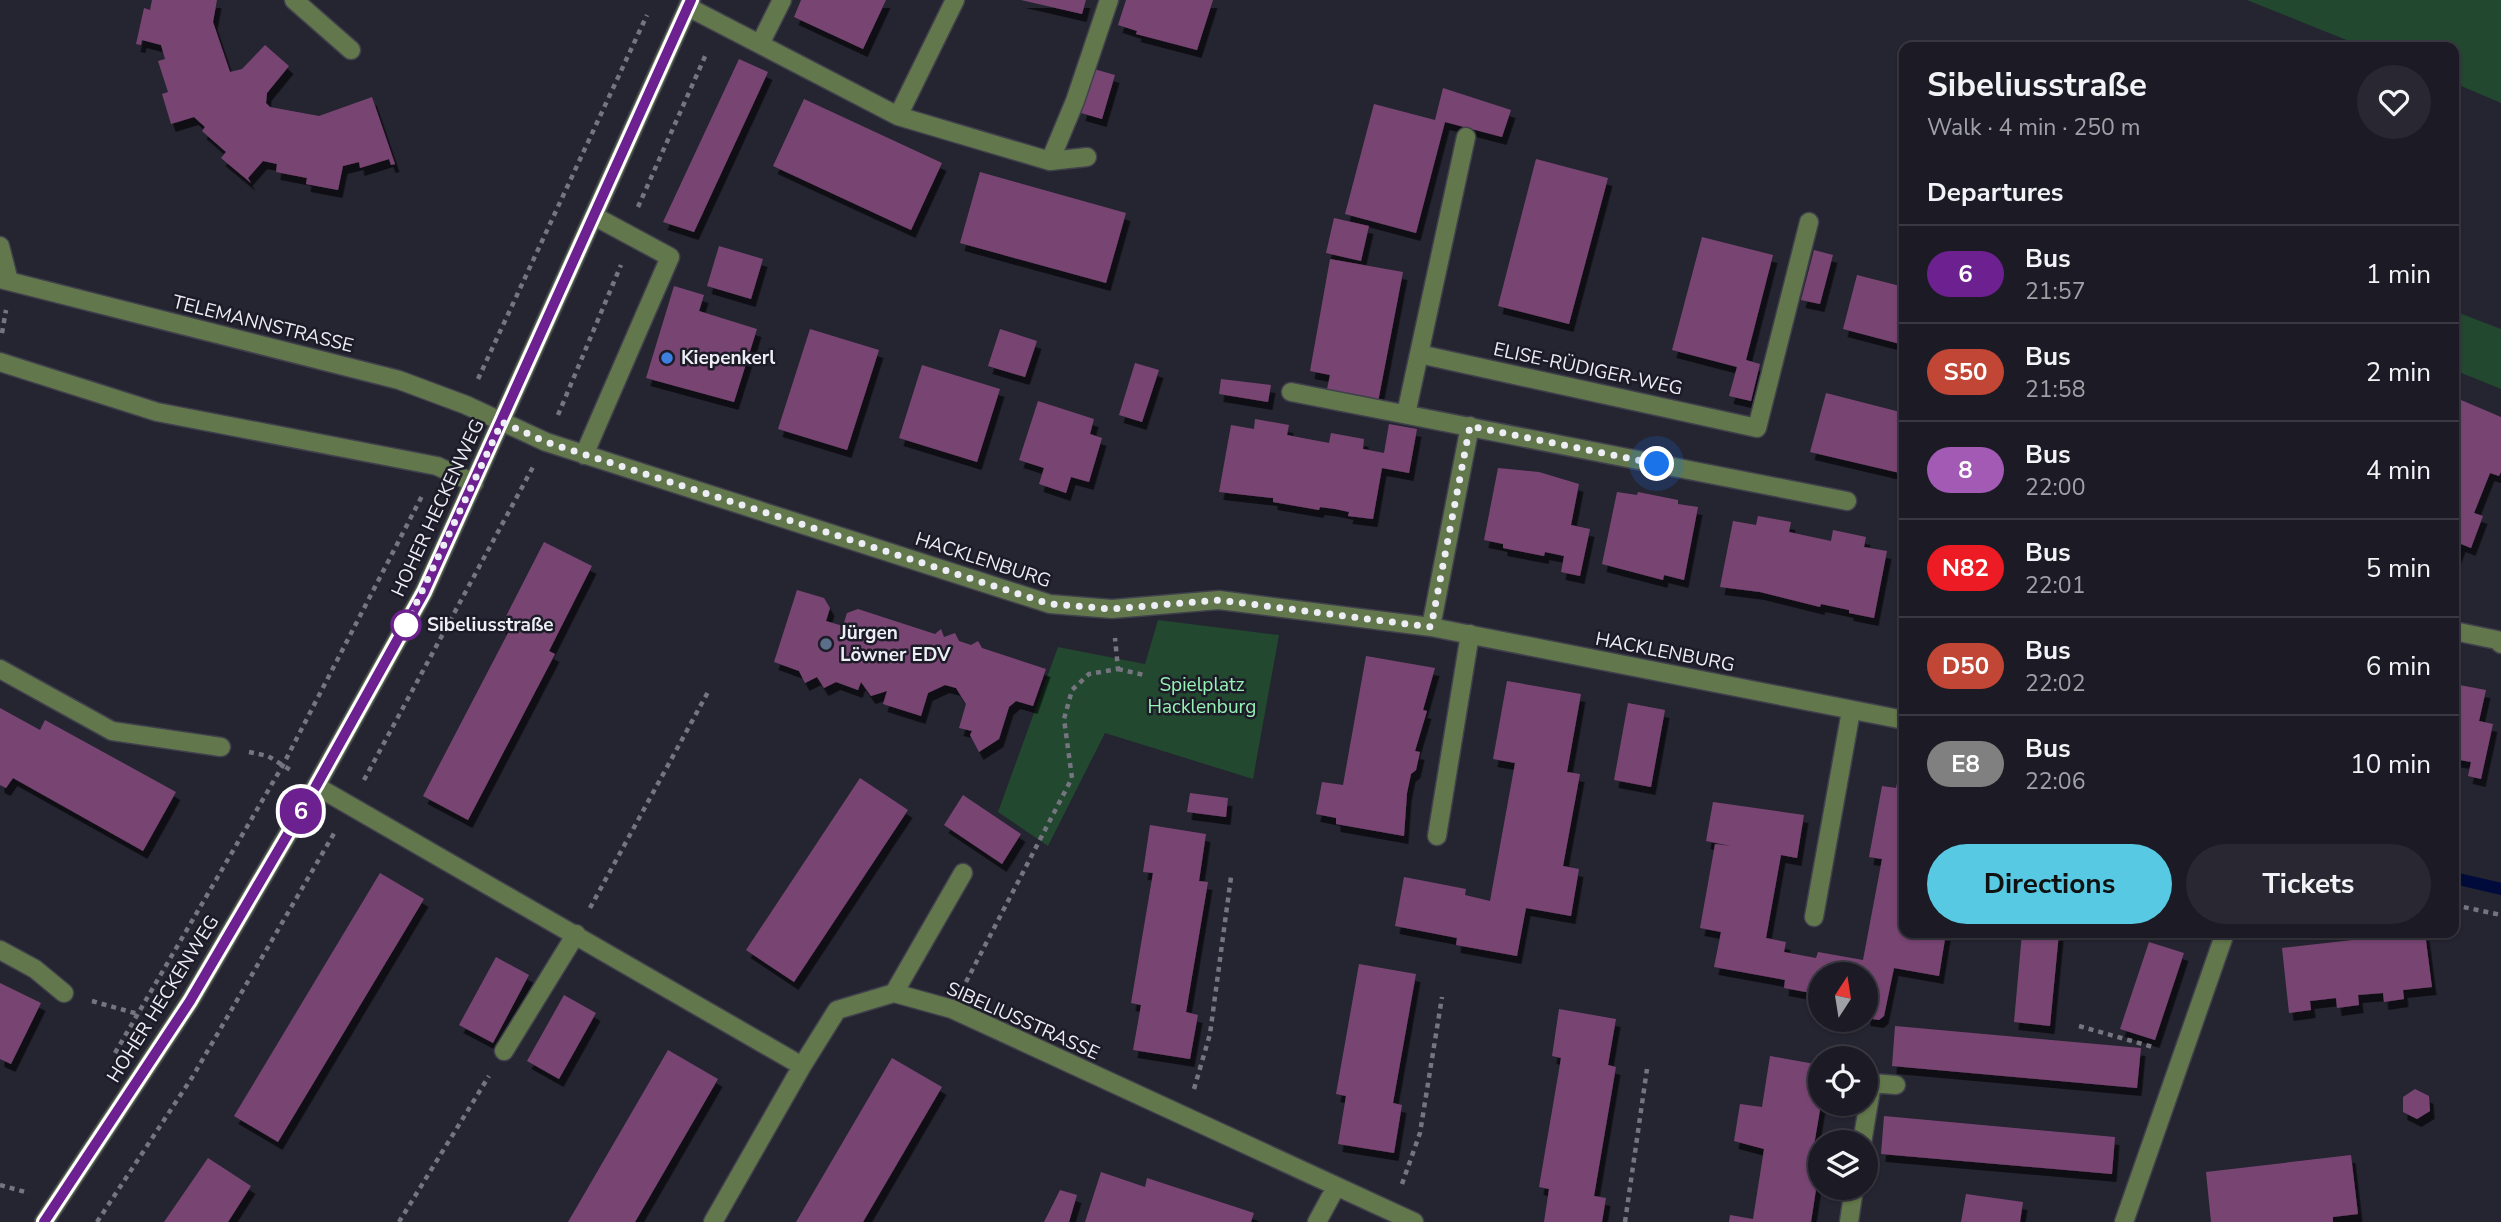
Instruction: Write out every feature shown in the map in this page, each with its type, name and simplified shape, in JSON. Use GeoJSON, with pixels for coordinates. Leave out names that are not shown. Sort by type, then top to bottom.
{"type":"FeatureCollection","features":[{"type":"Feature","properties":{"kind":"street"},"geometry":{"type":"LineString","coordinates":[[294,0],[351,50]]}},
{"type":"Feature","properties":{"kind":"street"},"geometry":{"type":"LineString","coordinates":[[760,44],[782,0]]}},
{"type":"Feature","properties":{"kind":"street"},"geometry":{"type":"LineString","coordinates":[[898,116],[955,0]]}},
{"type":"Feature","properties":{"kind":"street"},"geometry":{"type":"LineString","coordinates":[[1050,161],[1075,101],[1109,0]]}},
{"type":"Feature","properties":{"kind":"street"},"geometry":{"type":"LineString","coordinates":[[689,4],[898,116],[1050,161],[1087,157]]}},
{"type":"Feature","properties":{"kind":"street","name":"HOHER HECKENWEG"},"geometry":{"type":"LineString","coordinates":[[44,1222],[190,1001],[316,786],[424,592],[689,4]]}},
{"type":"Feature","properties":{"kind":"street"},"geometry":{"type":"LineString","coordinates":[[1406,414],[1466,137]]}},
{"type":"Feature","properties":{"kind":"street"},"geometry":{"type":"LineString","coordinates":[[584,455],[670,257],[594,216]]}},
{"type":"Feature","properties":{"kind":"street","name":"ELISE-RÜDIGER-WEG"},"geometry":{"type":"LineString","coordinates":[[1419,354],[1758,428],[1809,222]]}},
{"type":"Feature","properties":{"kind":"street","name":"TELEMANNSTRASSE"},"geometry":{"type":"LineString","coordinates":[[0,246],[5,280],[399,380],[466,405],[502,422]]}},
{"type":"Feature","properties":{"kind":"street"},"geometry":{"type":"LineString","coordinates":[[0,362],[158,412],[437,466],[474,483]]}},
{"type":"Feature","properties":{"kind":"street"},"geometry":{"type":"LineString","coordinates":[[1291,392],[1847,501]]}},
{"type":"Feature","properties":{"kind":"street","name":"HACKLENBURG"},"geometry":{"type":"LineString","coordinates":[[502,422],[546,442],[584,455],[1050,604],[1112,609],[1219,600],[1431,627],[1899,719]]}},
{"type":"Feature","properties":{"kind":"street"},"geometry":{"type":"LineString","coordinates":[[1431,627],[1470,426]]}},
{"type":"Feature","properties":{"kind":"street"},"geometry":{"type":"LineString","coordinates":[[2459,632],[2497,640],[2501,644]]}},
{"type":"Feature","properties":{"kind":"street"},"geometry":{"type":"LineString","coordinates":[[1437,836],[1470,634]]}},
{"type":"Feature","properties":{"kind":"street"},"geometry":{"type":"LineString","coordinates":[[0,669],[111,731],[221,747]]}},
{"type":"Feature","properties":{"kind":"street"},"geometry":{"type":"LineString","coordinates":[[1814,917],[1851,711]]}},
{"type":"Feature","properties":{"kind":"street"},"geometry":{"type":"LineString","coordinates":[[316,786],[803,1066]]}},
{"type":"Feature","properties":{"kind":"street"},"geometry":{"type":"LineString","coordinates":[[713,1222],[837,1010],[894,993],[963,873]]}},
{"type":"Feature","properties":{"kind":"street"},"geometry":{"type":"LineString","coordinates":[[504,1051],[576,934]]}},
{"type":"Feature","properties":{"kind":"street"},"geometry":{"type":"LineString","coordinates":[[2124,1222],[2223,938]]}},
{"type":"Feature","properties":{"kind":"street"},"geometry":{"type":"LineString","coordinates":[[0,950],[36,969],[64,993]]}},
{"type":"Feature","properties":{"kind":"street","name":"SIBELIUSSTRASSE"},"geometry":{"type":"LineString","coordinates":[[894,993],[952,1009],[1414,1222]]}},
{"type":"Feature","properties":{"kind":"street"},"geometry":{"type":"LineString","coordinates":[[1864,1130],[1872,1083],[1896,1085]]}},
{"type":"Feature","properties":{"kind":"street"},"geometry":{"type":"LineString","coordinates":[[1317,1222],[1336,1187]]}},
{"type":"Feature","properties":{"kind":"street"},"geometry":{"type":"LineString","coordinates":[[1849,1222],[1852,1200]]}},
{"type":"Feature","properties":{"kind":"path"},"geometry":{"type":"LineString","coordinates":[[466,405],[648,13]]}},
{"type":"Feature","properties":{"kind":"path"},"geometry":{"type":"LineString","coordinates":[[114,1054],[283,765],[437,466]]}},
{"type":"Feature","properties":{"kind":"path"},"geometry":{"type":"LineString","coordinates":[[1112,609],[1118,669]]}},
{"type":"Feature","properties":{"kind":"path"},"geometry":{"type":"LineString","coordinates":[[952,1009],[1072,778],[1064,719],[1072,690],[1089,674],[1118,669],[1144,675]]}},
{"type":"Feature","properties":{"kind":"path"},"geometry":{"type":"LineString","coordinates":[[576,934],[708,692]]}},
{"type":"Feature","properties":{"kind":"path"},"geometry":{"type":"LineString","coordinates":[[97,1222],[193,1076],[350,806]]}},
{"type":"Feature","properties":{"kind":"path"},"geometry":{"type":"LineString","coordinates":[[1182,1115],[1200,1074],[1210,1034],[1231,877]]}},
{"type":"Feature","properties":{"kind":"path"},"geometry":{"type":"LineString","coordinates":[[2459,906],[2501,915]]}},
{"type":"Feature","properties":{"kind":"path"},"geometry":{"type":"LineString","coordinates":[[64,993],[138,1014]]}},
{"type":"Feature","properties":{"kind":"path"},"geometry":{"type":"LineString","coordinates":[[1390,1211],[1420,1133],[1442,997]]}},
{"type":"Feature","properties":{"kind":"path"},"geometry":{"type":"LineString","coordinates":[[2080,1026],[2182,1055]]}},
{"type":"Feature","properties":{"kind":"path"},"geometry":{"type":"LineString","coordinates":[[398,1222],[504,1051]]}},
{"type":"Feature","properties":{"kind":"path"},"geometry":{"type":"LineString","coordinates":[[1625,1222],[1647,1069]]}},
{"type":"Feature","properties":{"kind":"path"},"geometry":{"type":"LineString","coordinates":[[0,1185],[33,1194]]}},
{"type":"Feature","properties":{"kind":"green space"},"geometry":{"type":"Polygon","coordinates":[[[2247,0],[2501,0],[2501,103],[2459,85],[2459,42],[2352,42],[2247,0]]]}},
{"type":"Feature","properties":{"kind":"green space"},"geometry":{"type":"Polygon","coordinates":[[[2459,313],[2501,329],[2501,389],[2459,372],[2459,313]]]}},
{"type":"Feature","properties":{"kind":"green space","name":"Spielplatz Hacklenburg"},"geometry":{"type":"Polygon","coordinates":[[[1158,620],[1279,635],[1253,779],[1105,733],[1048,846],[998,812],[1058,647],[1145,664],[1158,620]]]}},
{"type":"Feature","properties":{"kind":"building"},"geometry":{"type":"Polygon","coordinates":[[[152,0],[217,0],[213,22],[230,72],[242,69],[265,45],[289,66],[267,93],[266,103],[270,107],[319,116],[372,97],[395,164],[391,165],[389,159],[360,168],[359,162],[343,166],[338,190],[306,184],[307,178],[276,172],[277,164],[263,161],[248,178],[251,183],[221,158],[226,152],[202,131],[205,127],[194,117],[171,124],[162,94],[168,92],[158,61],[165,59],[161,45],[142,40],[141,45],[136,44],[144,8],[150,10],[152,0]]]}},
{"type":"Feature","properties":{"kind":"building"},"geometry":{"type":"Polygon","coordinates":[[[801,0],[886,0],[863,49],[794,17],[801,0]]]}},
{"type":"Feature","properties":{"kind":"building"},"geometry":{"type":"Polygon","coordinates":[[[1021,0],[1086,0],[1082,14],[1021,0]]]}},
{"type":"Feature","properties":{"kind":"building"},"geometry":{"type":"Polygon","coordinates":[[[1126,0],[1213,0],[1197,50],[1136,34],[1137,31],[1118,25],[1126,0]]]}},
{"type":"Feature","properties":{"kind":"building"},"geometry":{"type":"Polygon","coordinates":[[[739,59],[768,72],[694,232],[663,222],[739,59]]]}},
{"type":"Feature","properties":{"kind":"building"},"geometry":{"type":"Polygon","coordinates":[[[1094,69],[1115,75],[1102,119],[1081,113],[1094,69]]]}},
{"type":"Feature","properties":{"kind":"building"},"geometry":{"type":"Polygon","coordinates":[[[1443,88],[1511,110],[1502,137],[1445,122],[1416,233],[1345,214],[1374,104],[1435,120],[1443,88]]]}},
{"type":"Feature","properties":{"kind":"building"},"geometry":{"type":"Polygon","coordinates":[[[804,99],[942,163],[911,230],[773,166],[804,99]]]}},
{"type":"Feature","properties":{"kind":"building"},"geometry":{"type":"Polygon","coordinates":[[[1536,159],[1608,178],[1569,324],[1498,306],[1536,159]]]}},
{"type":"Feature","properties":{"kind":"building"},"geometry":{"type":"Polygon","coordinates":[[[980,172],[1126,213],[1106,283],[960,243],[980,172]]]}},
{"type":"Feature","properties":{"kind":"building"},"geometry":{"type":"Polygon","coordinates":[[[1334,218],[1369,226],[1361,261],[1326,253],[1334,218]]]}},
{"type":"Feature","properties":{"kind":"building"},"geometry":{"type":"Polygon","coordinates":[[[1702,237],[1773,255],[1746,360],[1760,364],[1751,401],[1729,396],[1737,367],[1672,350],[1702,237]]]}},
{"type":"Feature","properties":{"kind":"building"},"geometry":{"type":"Polygon","coordinates":[[[719,246],[763,259],[751,299],[707,286],[719,246]]]}},
{"type":"Feature","properties":{"kind":"building"},"geometry":{"type":"Polygon","coordinates":[[[1814,250],[1833,255],[1820,304],[1801,300],[1814,250]]]}},
{"type":"Feature","properties":{"kind":"building"},"geometry":{"type":"Polygon","coordinates":[[[1330,259],[1403,272],[1378,402],[1326,394],[1330,375],[1310,371],[1330,259]]]}},
{"type":"Feature","properties":{"kind":"building"},"geometry":{"type":"Polygon","coordinates":[[[1857,275],[1899,286],[1899,344],[1843,329],[1857,275]]]}},
{"type":"Feature","properties":{"kind":"building"},"geometry":{"type":"Polygon","coordinates":[[[674,286],[704,295],[699,311],[757,329],[734,402],[646,378],[674,286]]]}},
{"type":"Feature","properties":{"kind":"building"},"geometry":{"type":"Polygon","coordinates":[[[810,329],[879,350],[847,450],[778,429],[810,329]]]}},
{"type":"Feature","properties":{"kind":"building"},"geometry":{"type":"Polygon","coordinates":[[[1000,329],[1037,341],[1025,377],[988,366],[1000,329]]]}},
{"type":"Feature","properties":{"kind":"building"},"geometry":{"type":"Polygon","coordinates":[[[1135,363],[1159,370],[1142,422],[1119,415],[1135,363]]]}},
{"type":"Feature","properties":{"kind":"building"},"geometry":{"type":"Polygon","coordinates":[[[922,365],[1000,389],[977,462],[899,438],[922,365]]]}},
{"type":"Feature","properties":{"kind":"building"},"geometry":{"type":"Polygon","coordinates":[[[1221,379],[1271,385],[1268,402],[1219,394],[1221,379]]]}},
{"type":"Feature","properties":{"kind":"building"},"geometry":{"type":"Polygon","coordinates":[[[1826,393],[1899,412],[1899,473],[1810,452],[1826,393]]]}},
{"type":"Feature","properties":{"kind":"building"},"geometry":{"type":"Polygon","coordinates":[[[2459,399],[2501,417],[2501,472],[2499,476],[2490,473],[2474,513],[2483,516],[2471,548],[2461,544],[2459,549],[2459,399]]]}},
{"type":"Feature","properties":{"kind":"building"},"geometry":{"type":"Polygon","coordinates":[[[1038,401],[1094,419],[1090,434],[1102,438],[1089,482],[1071,477],[1066,493],[1039,484],[1044,468],[1019,460],[1038,401]]]}},
{"type":"Feature","properties":{"kind":"building"},"geometry":{"type":"Polygon","coordinates":[[[1255,419],[1289,425],[1287,435],[1329,443],[1331,433],[1364,439],[1363,449],[1384,453],[1389,424],[1417,429],[1409,473],[1382,468],[1373,519],[1348,516],[1349,512],[1335,509],[1320,507],[1319,510],[1273,502],[1273,498],[1219,492],[1231,425],[1254,429],[1255,419]]]}},
{"type":"Feature","properties":{"kind":"building"},"geometry":{"type":"Polygon","coordinates":[[[1498,468],[1539,472],[1579,484],[1571,525],[1590,529],[1580,576],[1561,572],[1564,556],[1545,552],[1544,556],[1503,548],[1503,544],[1484,540],[1498,468]]]}},
{"type":"Feature","properties":{"kind":"building"},"geometry":{"type":"Polygon","coordinates":[[[1617,492],[1637,495],[1638,492],[1698,507],[1684,580],[1664,575],[1663,580],[1602,564],[1617,492]]]}},
{"type":"Feature","properties":{"kind":"building"},"geometry":{"type":"Polygon","coordinates":[[[1758,516],[1791,522],[1789,532],[1831,541],[1833,530],[1866,537],[1864,547],[1887,551],[1874,618],[1821,604],[1820,607],[1760,592],[1720,587],[1733,521],[1756,525],[1758,516]]]}},
{"type":"Feature","properties":{"kind":"building"},"geometry":{"type":"Polygon","coordinates":[[[544,542],[592,566],[549,651],[555,654],[468,820],[423,796],[509,631],[501,626],[544,542]]]}},
{"type":"Feature","properties":{"kind":"building"},"geometry":{"type":"Polygon","coordinates":[[[797,590],[824,598],[830,608],[826,621],[843,626],[847,613],[858,609],[935,634],[941,629],[944,637],[955,633],[959,641],[971,645],[978,641],[982,648],[1046,669],[1033,706],[1016,701],[1009,707],[999,739],[979,752],[970,735],[972,731],[959,728],[966,704],[956,688],[945,685],[928,693],[921,716],[883,704],[887,691],[871,696],[861,682],[858,690],[836,682],[824,688],[817,677],[805,683],[799,671],[774,662],[797,590]]]}},
{"type":"Feature","properties":{"kind":"building"},"geometry":{"type":"Polygon","coordinates":[[[1366,656],[1435,668],[1423,710],[1427,711],[1415,751],[1420,752],[1416,770],[1411,774],[1407,793],[1404,836],[1336,824],[1336,818],[1316,814],[1322,782],[1343,785],[1366,656]]]}},
{"type":"Feature","properties":{"kind":"building"},"geometry":{"type":"Polygon","coordinates":[[[1507,681],[1581,694],[1567,772],[1580,774],[1563,866],[1579,869],[1571,916],[1526,908],[1517,956],[1456,945],[1457,938],[1395,926],[1404,877],[1466,889],[1465,895],[1490,901],[1515,763],[1493,759],[1507,681]]]}},
{"type":"Feature","properties":{"kind":"building"},"geometry":{"type":"Polygon","coordinates":[[[2459,685],[2486,690],[2479,721],[2493,724],[2481,779],[2468,776],[2471,762],[2459,760],[2459,685]]]}},
{"type":"Feature","properties":{"kind":"building"},"geometry":{"type":"Polygon","coordinates":[[[1628,703],[1665,710],[1651,787],[1614,780],[1628,703]]]}},
{"type":"Feature","properties":{"kind":"building"},"geometry":{"type":"Polygon","coordinates":[[[0,708],[40,730],[45,720],[176,792],[143,851],[13,778],[6,788],[0,785],[0,708]]]}},
{"type":"Feature","properties":{"kind":"building"},"geometry":{"type":"Polygon","coordinates":[[[1899,772],[1899,938],[1945,938],[1939,976],[1894,968],[1884,1016],[1879,1020],[1878,962],[1808,962],[1808,992],[1784,988],[1785,980],[1714,967],[1721,932],[1700,928],[1715,844],[1731,846],[1706,841],[1713,802],[1804,815],[1797,858],[1781,855],[1766,938],[1786,942],[1784,952],[1816,958],[1818,952],[1863,960],[1882,859],[1869,857],[1882,786],[1896,788],[1899,772]]]}},
{"type":"Feature","properties":{"kind":"building"},"geometry":{"type":"Polygon","coordinates":[[[860,778],[908,810],[794,982],[746,950],[860,778]]]}},
{"type":"Feature","properties":{"kind":"building"},"geometry":{"type":"Polygon","coordinates":[[[1190,793],[1228,798],[1226,817],[1187,812],[1190,793]]]}},
{"type":"Feature","properties":{"kind":"building"},"geometry":{"type":"Polygon","coordinates":[[[963,795],[1021,834],[1002,864],[944,825],[963,795]]]}},
{"type":"Feature","properties":{"kind":"building"},"geometry":{"type":"Polygon","coordinates":[[[1150,825],[1206,834],[1199,881],[1208,882],[1186,1012],[1198,1015],[1190,1059],[1133,1050],[1141,1005],[1131,1003],[1153,873],[1143,872],[1150,825]]]}},
{"type":"Feature","properties":{"kind":"building"},"geometry":{"type":"Polygon","coordinates":[[[380,873],[424,899],[278,1142],[234,1116],[380,873]]]}},
{"type":"Feature","properties":{"kind":"building"},"geometry":{"type":"Polygon","coordinates":[[[2022,938],[2059,938],[2050,1026],[2014,1022],[2022,938]]]}},
{"type":"Feature","properties":{"kind":"building"},"geometry":{"type":"Polygon","coordinates":[[[2370,938],[2426,938],[2432,987],[2403,990],[2404,999],[2384,1002],[2383,993],[2358,995],[2359,1005],[2337,1008],[2336,998],[2310,1001],[2311,1010],[2289,1013],[2282,948],[2370,938]]]}},
{"type":"Feature","properties":{"kind":"building"},"geometry":{"type":"Polygon","coordinates":[[[2149,942],[2184,953],[2155,1040],[2120,1029],[2149,942]]]}},
{"type":"Feature","properties":{"kind":"building"},"geometry":{"type":"Polygon","coordinates":[[[496,957],[529,975],[493,1043],[459,1025],[496,957]]]}},
{"type":"Feature","properties":{"kind":"building"},"geometry":{"type":"Polygon","coordinates":[[[1359,964],[1416,974],[1393,1103],[1402,1105],[1394,1153],[1338,1144],[1346,1096],[1336,1094],[1359,964]]]}},
{"type":"Feature","properties":{"kind":"building"},"geometry":{"type":"Polygon","coordinates":[[[0,983],[41,1003],[11,1064],[0,1059],[0,983]]]}},
{"type":"Feature","properties":{"kind":"building"},"geometry":{"type":"Polygon","coordinates":[[[564,995],[596,1013],[559,1079],[527,1061],[564,995]]]}},
{"type":"Feature","properties":{"kind":"building"},"geometry":{"type":"Polygon","coordinates":[[[1559,1009],[1616,1019],[1608,1065],[1616,1067],[1594,1196],[1606,1198],[1602,1222],[1544,1222],[1549,1189],[1539,1187],[1561,1058],[1552,1056],[1559,1009]]]}},
{"type":"Feature","properties":{"kind":"building"},"geometry":{"type":"Polygon","coordinates":[[[1895,1026],[2141,1048],[2137,1088],[1892,1066],[1895,1026]]]}},
{"type":"Feature","properties":{"kind":"building"},"geometry":{"type":"Polygon","coordinates":[[[668,1050],[718,1079],[635,1222],[568,1222],[668,1050]]]}},
{"type":"Feature","properties":{"kind":"building"},"geometry":{"type":"Polygon","coordinates":[[[1770,1056],[1808,1063],[1808,1116],[1819,1116],[1817,1130],[1808,1130],[1808,1200],[1814,1200],[1811,1222],[1729,1222],[1730,1215],[1753,1219],[1764,1149],[1734,1141],[1740,1104],[1762,1107],[1770,1056]]]}},
{"type":"Feature","properties":{"kind":"building"},"geometry":{"type":"Polygon","coordinates":[[[892,1058],[942,1087],[863,1222],[796,1222],[892,1058]]]}},
{"type":"Feature","properties":{"kind":"building"},"geometry":{"type":"Polygon","coordinates":[[[2415,1089],[2429,1096],[2430,1111],[2417,1119],[2403,1112],[2403,1097],[2415,1089]]]}},
{"type":"Feature","properties":{"kind":"building"},"geometry":{"type":"Polygon","coordinates":[[[1884,1116],[2115,1137],[2112,1174],[1881,1154],[1884,1116]]]}},
{"type":"Feature","properties":{"kind":"building"},"geometry":{"type":"Polygon","coordinates":[[[2351,1155],[2358,1214],[2333,1217],[2333,1222],[2211,1222],[2206,1172],[2351,1155]]]}},
{"type":"Feature","properties":{"kind":"building"},"geometry":{"type":"Polygon","coordinates":[[[208,1158],[251,1186],[228,1222],[164,1222],[208,1158]]]}},
{"type":"Feature","properties":{"kind":"building"},"geometry":{"type":"Polygon","coordinates":[[[1101,1172],[1145,1187],[1147,1178],[1254,1213],[1251,1222],[1085,1222],[1101,1172]]]}},
{"type":"Feature","properties":{"kind":"building"},"geometry":{"type":"Polygon","coordinates":[[[1060,1190],[1077,1195],[1069,1222],[1044,1222],[1060,1190]]]}},
{"type":"Feature","properties":{"kind":"building"},"geometry":{"type":"Polygon","coordinates":[[[1966,1194],[2023,1202],[2020,1222],[1961,1222],[1966,1194]]]}},
{"type":"Feature","properties":{"kind":"waterway"},"geometry":{"type":"LineString","coordinates":[[2459,879],[2501,889]]}},
{"type":"Feature","properties":{"kind":"bus line","name":"6"},"geometry":{"type":"LineString","coordinates":[[44,1222],[190,1001],[316,786],[424,592],[691,0]]}},
{"type":"Feature","properties":{"kind":"place","name":"Kiepenkerl"},"geometry":{"type":"Point","coordinates":[667,358]}},
{"type":"Feature","properties":{"kind":"place","name":"Sibeliusstraße"},"geometry":{"type":"Point","coordinates":[406,625]}},
{"type":"Feature","properties":{"kind":"place","name":"Jürgen Löwner EDV"},"geometry":{"type":"Point","coordinates":[826,644]}},
{"type":"Feature","properties":{"kind":"route"},"geometry":{"type":"LineString","coordinates":[[406,625],[424,592],[502,422],[546,442],[1050,604],[1112,609],[1219,600],[1431,627],[1470,426],[1657,464]]}}]}
